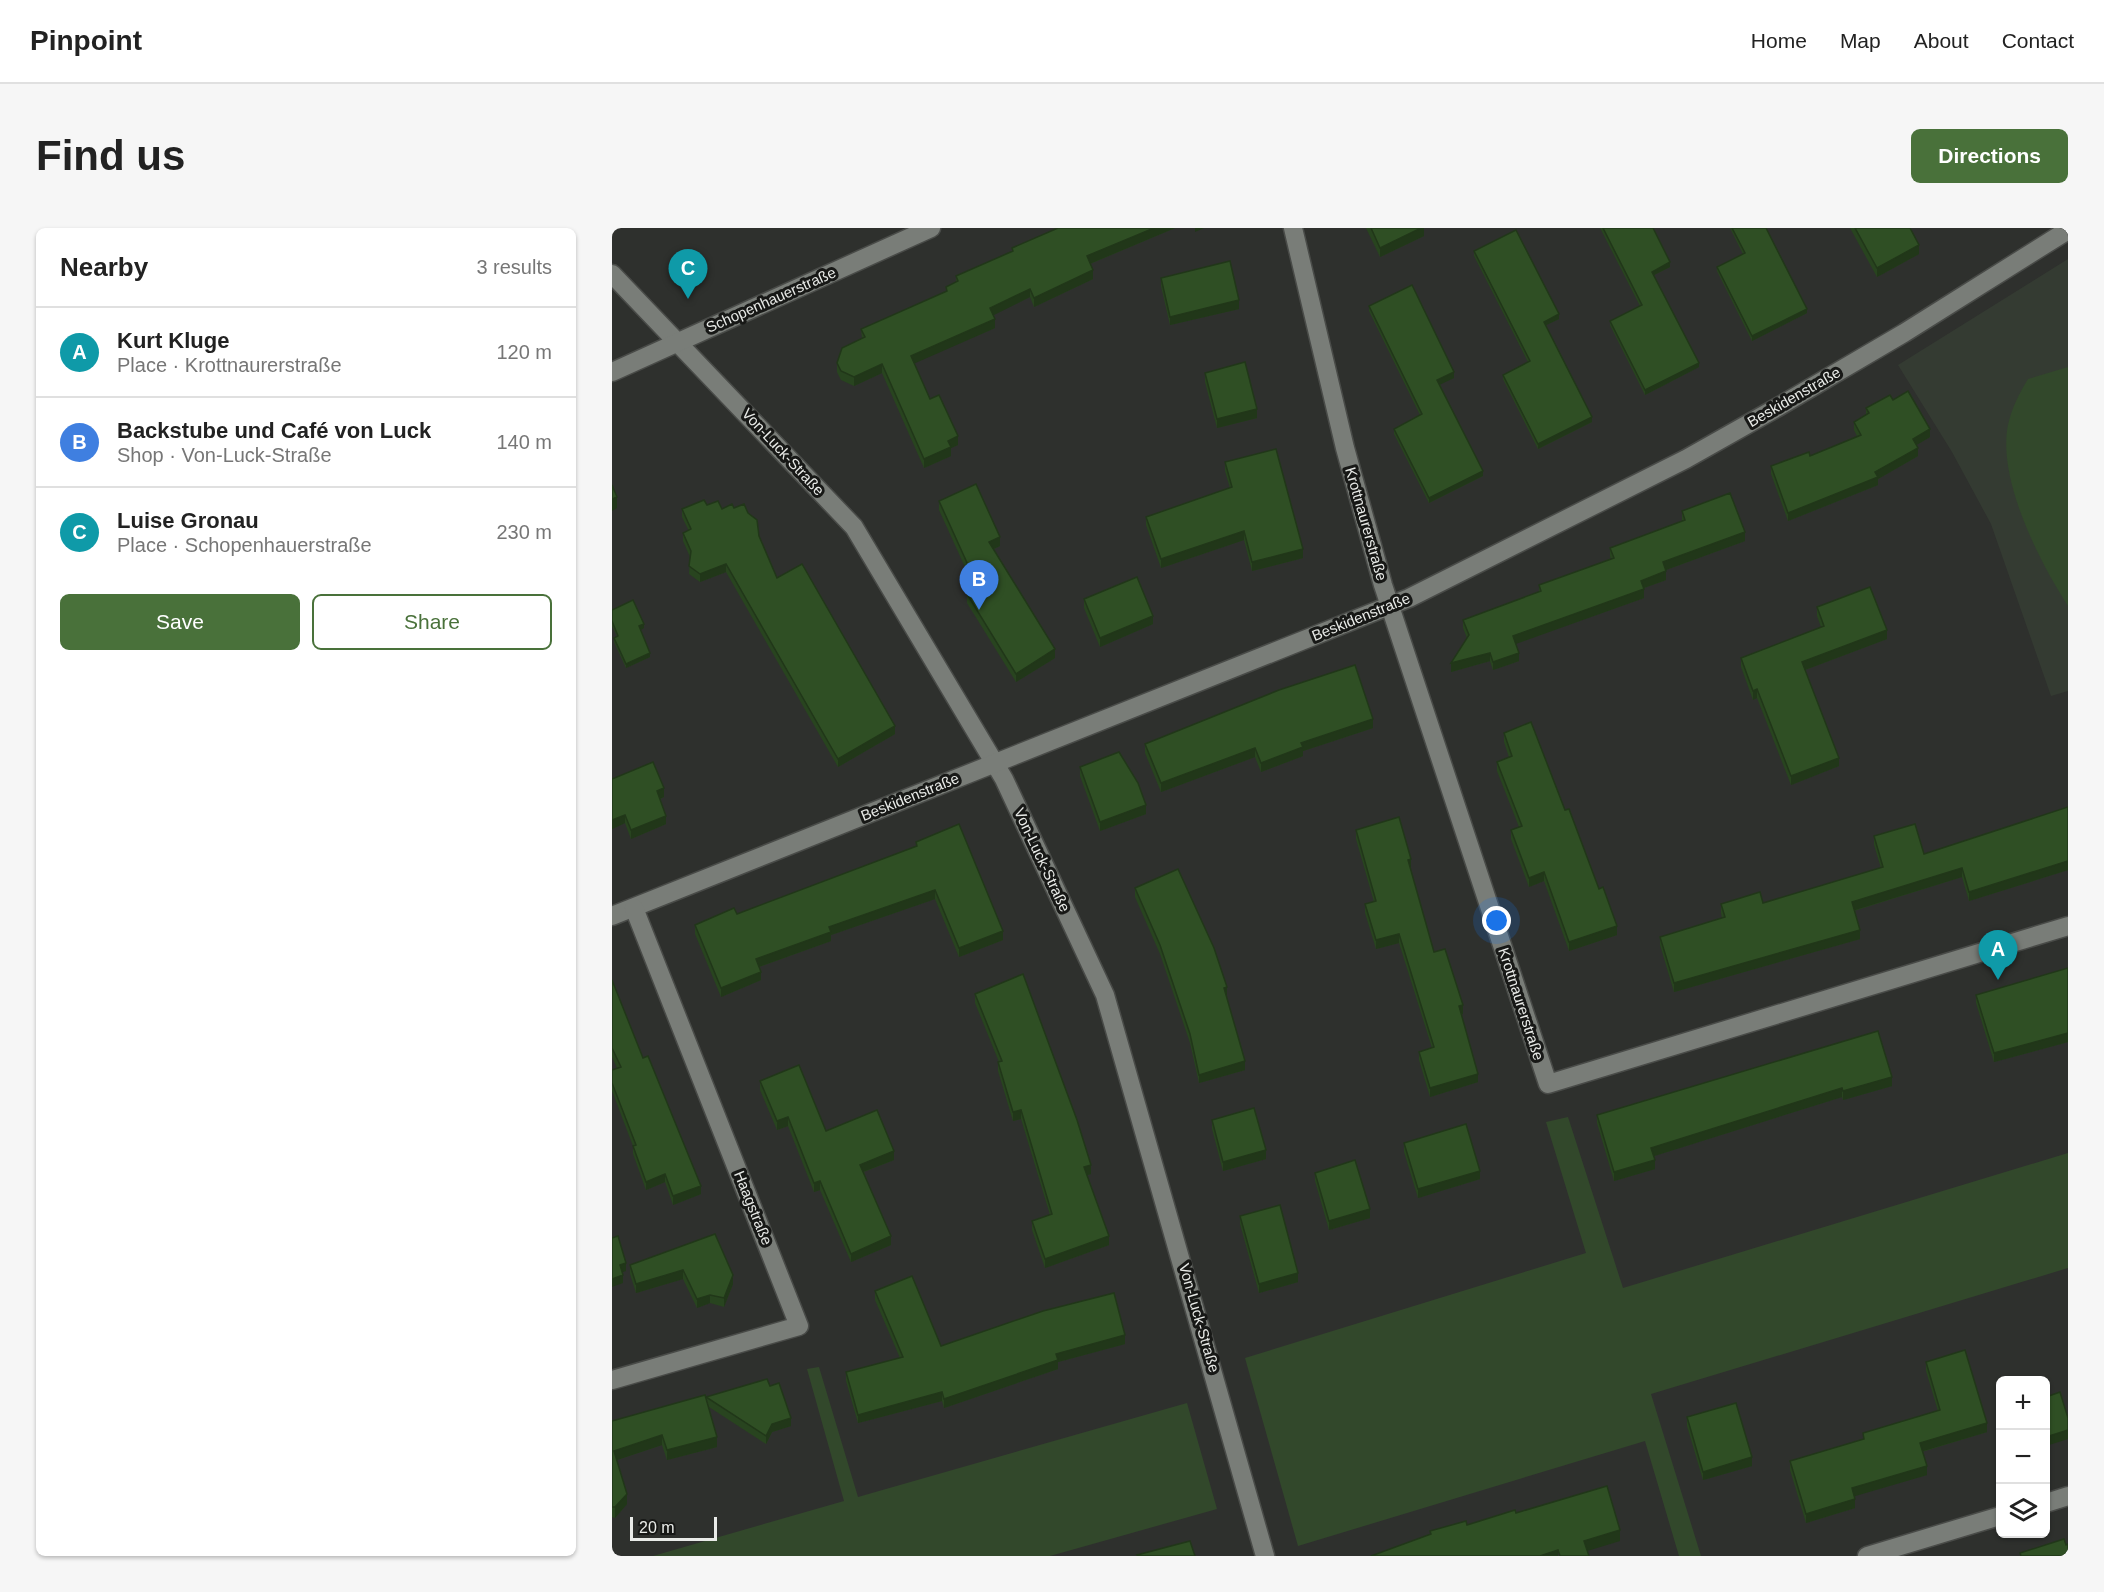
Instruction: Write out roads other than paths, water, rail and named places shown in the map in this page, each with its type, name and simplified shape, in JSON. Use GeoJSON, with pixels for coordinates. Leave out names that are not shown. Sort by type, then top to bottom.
{"type":"FeatureCollection","features":[{"type":"Feature","properties":{"kind":"street","name":"Schopenhauerstraße"},"geometry":{"type":"LineString","coordinates":[[612,372],[931,228]]}},
{"type":"Feature","properties":{"kind":"street","name":"Krottnaurerstraße"},"geometry":{"type":"LineString","coordinates":[[1293,228],[1345,448],[1390,607],[1548,1084],[2068,926]]}},
{"type":"Feature","properties":{"kind":"street","name":"Beskidenstraße"},"geometry":{"type":"LineString","coordinates":[[612,916],[1390,607],[1686,459],[1904,333],[2068,230]]}},
{"type":"Feature","properties":{"kind":"street","name":"Von-Luck-Straße"},"geometry":{"type":"LineString","coordinates":[[612,274],[854,527],[995,763],[1105,995],[1265,1556]]}},
{"type":"Feature","properties":{"kind":"street","name":"Haagstraße"},"geometry":{"type":"LineString","coordinates":[[612,1380],[799,1326],[634,908]]}},
{"type":"Feature","properties":{"kind":"street"},"geometry":{"type":"LineString","coordinates":[[2050,1502],[2068,1496]]}},
{"type":"Feature","properties":{"kind":"street"},"geometry":{"type":"LineString","coordinates":[[1867,1556],[1996,1517]]}},
{"type":"Feature","properties":{"kind":"place","name":"Luise Gronau"},"geometry":{"type":"Point","coordinates":[688,299]}},
{"type":"Feature","properties":{"kind":"place","name":"Backstube und Café von Luck"},"geometry":{"type":"Point","coordinates":[979,610]}},
{"type":"Feature","properties":{"kind":"place","name":"Kurt Kluge"},"geometry":{"type":"Point","coordinates":[1998,980]}}]}
